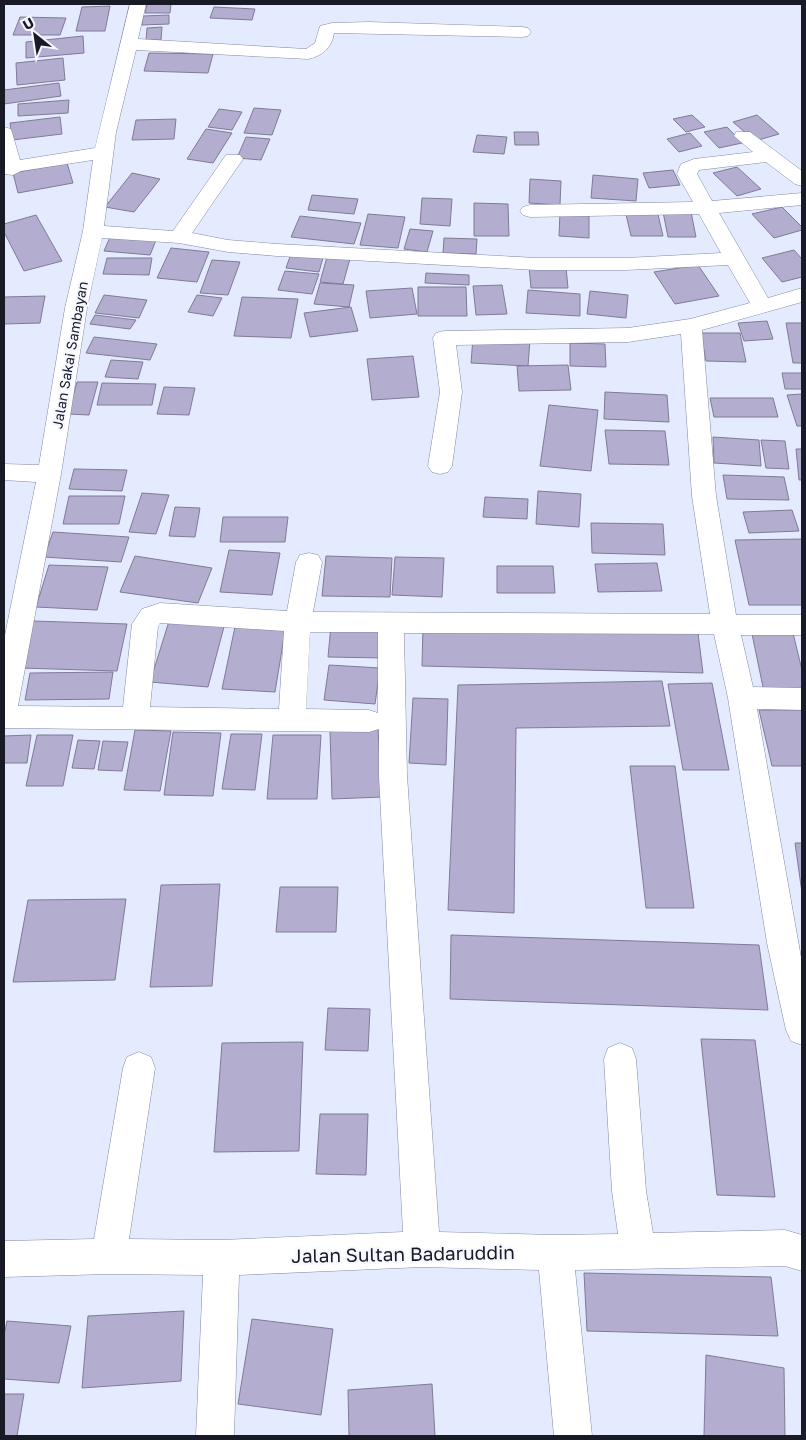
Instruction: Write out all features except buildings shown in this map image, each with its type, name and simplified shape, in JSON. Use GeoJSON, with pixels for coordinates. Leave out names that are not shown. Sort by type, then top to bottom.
{"type":"FeatureCollection","features":[{"type":"Feature","properties":{"kind":"street","name":"Jalan Sakai Sambayan"},"geometry":{"type":"LineString","coordinates":[[4,707],[13,622],[49,474],[76,308],[93,231],[103,153],[138,4]]}},
{"type":"Feature","properties":{"kind":"street"},"geometry":{"type":"LineString","coordinates":[[130,44],[300,54],[318,51],[323,45],[326,30],[332,28],[369,27],[522,32]]}},
{"type":"Feature","properties":{"kind":"street"},"geometry":{"type":"LineString","coordinates":[[4,133],[8,169],[103,153]]}},
{"type":"Feature","properties":{"kind":"street"},"geometry":{"type":"LineString","coordinates":[[742,136],[802,180]]}},
{"type":"Feature","properties":{"kind":"street"},"geometry":{"type":"LineString","coordinates":[[763,306],[687,174],[688,168],[694,164],[767,156]]}},
{"type":"Feature","properties":{"kind":"street"},"geometry":{"type":"LineString","coordinates":[[179,236],[233,159]]}},
{"type":"Feature","properties":{"kind":"street"},"geometry":{"type":"LineString","coordinates":[[530,211],[706,208],[802,199]]}},
{"type":"Feature","properties":{"kind":"street"},"geometry":{"type":"LineString","coordinates":[[93,231],[179,236],[228,246],[277,250],[537,264],[626,264],[734,258]]}},
{"type":"Feature","properties":{"kind":"street"},"geometry":{"type":"LineString","coordinates":[[440,466],[451,392],[444,338],[628,335],[691,326],[802,296]]}},
{"type":"Feature","properties":{"kind":"street"},"geometry":{"type":"LineString","coordinates":[[691,326],[704,496],[725,624],[742,698],[782,943],[802,1030]]}},
{"type":"Feature","properties":{"kind":"street"},"geometry":{"type":"LineString","coordinates":[[4,472],[49,474]]}},
{"type":"Feature","properties":{"kind":"street"},"geometry":{"type":"LineString","coordinates":[[292,719],[298,622],[309,562]]}},
{"type":"Feature","properties":{"kind":"street"},"geometry":{"type":"LineString","coordinates":[[135,720],[145,624],[151,616],[160,613],[298,622],[391,621],[802,625]]}},
{"type":"Feature","properties":{"kind":"street"},"geometry":{"type":"LineString","coordinates":[[391,621],[393,776],[422,1249]]}},
{"type":"Feature","properties":{"kind":"street"},"geometry":{"type":"LineString","coordinates":[[742,698],[802,699]]}},
{"type":"Feature","properties":{"kind":"street"},"geometry":{"type":"LineString","coordinates":[[4,717],[135,720],[292,719],[369,721]]}},
{"type":"Feature","properties":{"kind":"street"},"geometry":{"type":"LineString","coordinates":[[620,1058],[629,1191],[638,1251]]}},
{"type":"Feature","properties":{"kind":"street"},"geometry":{"type":"LineString","coordinates":[[109,1256],[138,1068]]}},
{"type":"Feature","properties":{"kind":"street","name":"Jalan Sultan Badaruddin"},"geometry":{"type":"LineString","coordinates":[[4,1259],[109,1256],[222,1258],[422,1249],[555,1253],[785,1248],[802,1253]]}},
{"type":"Feature","properties":{"kind":"street"},"geometry":{"type":"LineString","coordinates":[[555,1253],[573,1436]]}},
{"type":"Feature","properties":{"kind":"street"},"geometry":{"type":"LineString","coordinates":[[215,1436],[222,1258]]}}]}
